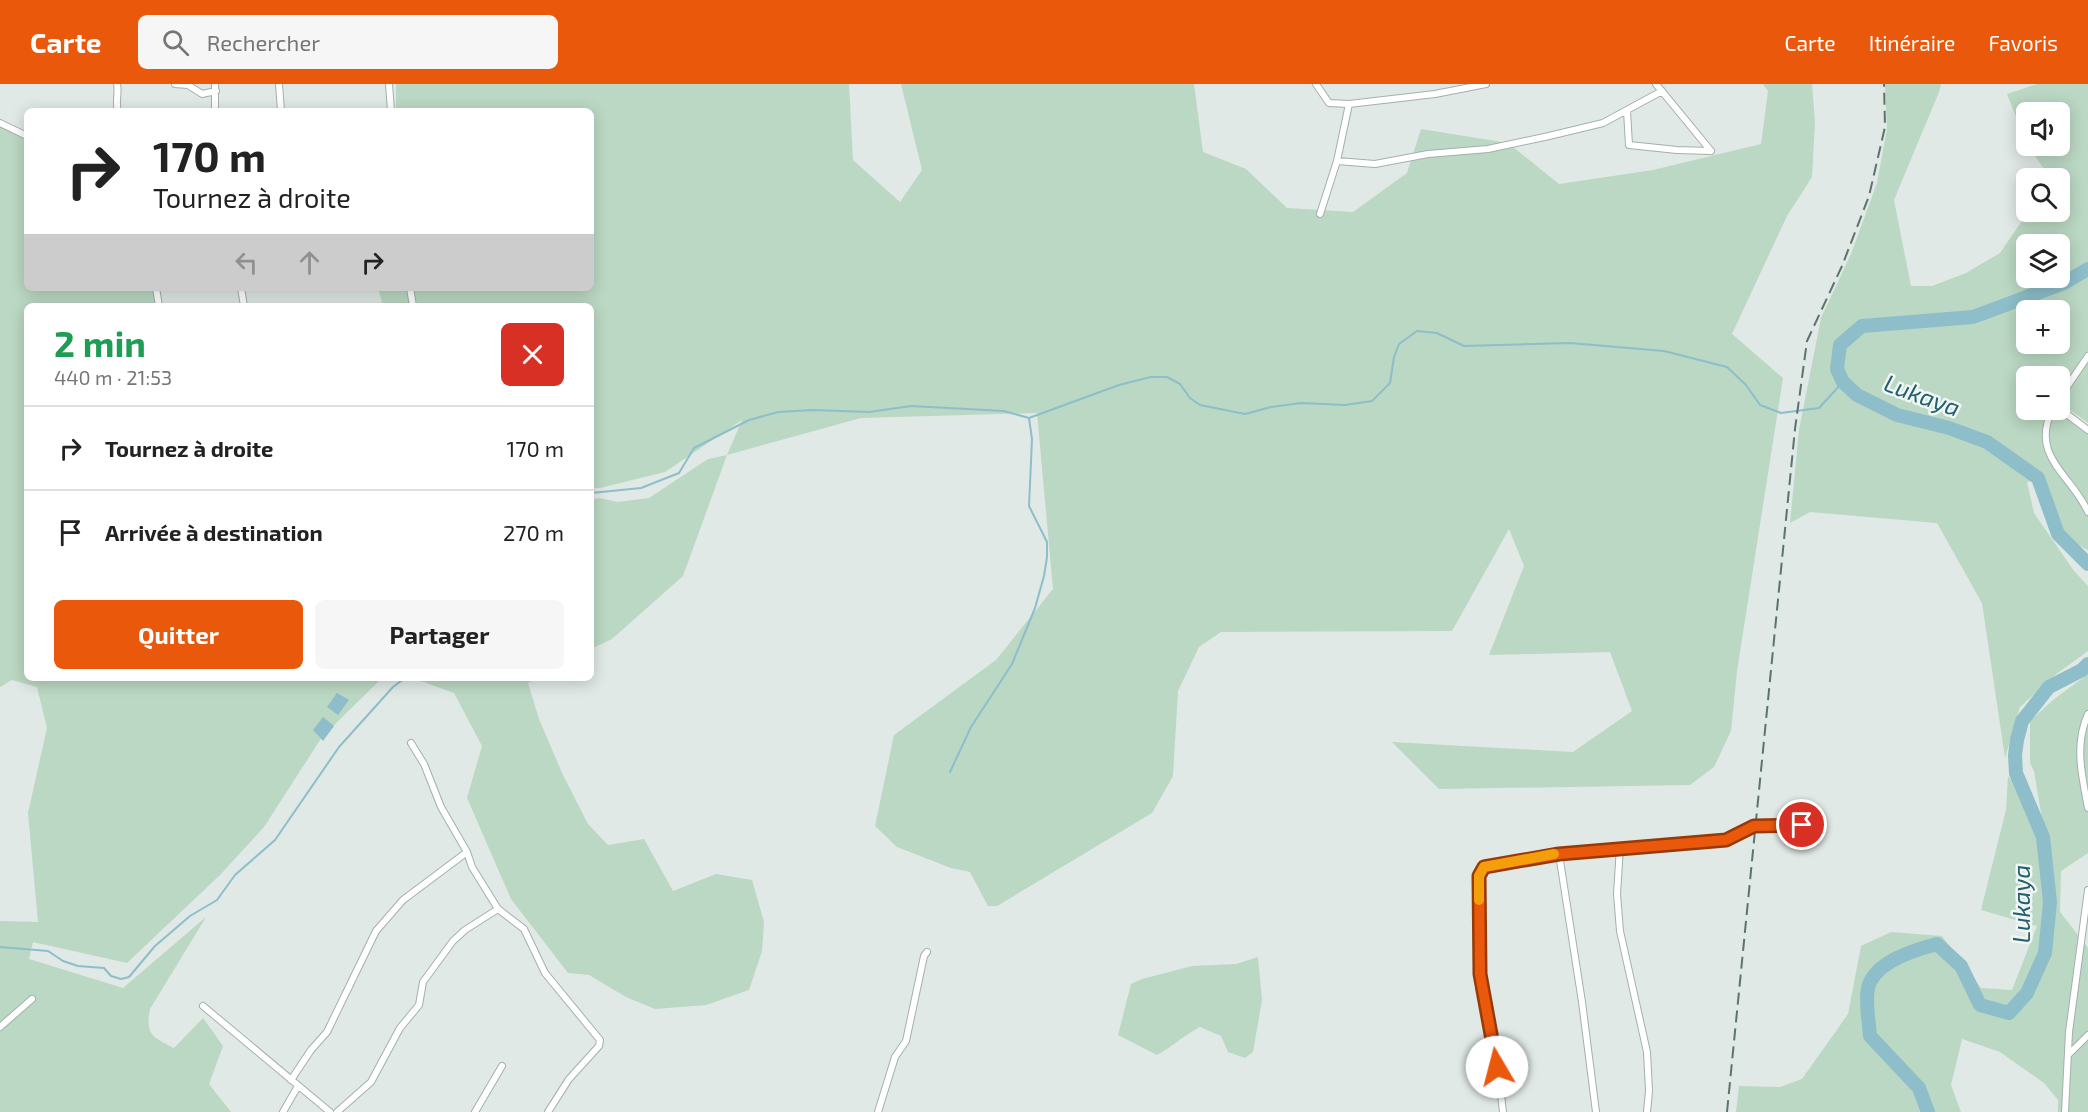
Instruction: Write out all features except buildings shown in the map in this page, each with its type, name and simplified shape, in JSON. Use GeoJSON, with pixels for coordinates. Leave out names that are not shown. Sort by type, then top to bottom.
{"type":"FeatureCollection","features":[{"type":"Feature","properties":{"kind":"street"},"geometry":{"type":"LineString","coordinates":[[117,84],[119,96],[117,108]]}},
{"type":"Feature","properties":{"kind":"street"},"geometry":{"type":"LineString","coordinates":[[175,84],[192,87],[202,94],[216,88],[214,108]]}},
{"type":"Feature","properties":{"kind":"street"},"geometry":{"type":"LineString","coordinates":[[279,84],[281,108]]}},
{"type":"Feature","properties":{"kind":"street"},"geometry":{"type":"LineString","coordinates":[[388,84],[391,108]]}},
{"type":"Feature","properties":{"kind":"street"},"geometry":{"type":"LineString","coordinates":[[1316,84],[1329,103],[1349,104],[1486,84]]}},
{"type":"Feature","properties":{"kind":"street"},"geometry":{"type":"LineString","coordinates":[[1627,111],[1629,145],[1711,151],[1656,84]]}},
{"type":"Feature","properties":{"kind":"street"},"geometry":{"type":"LineString","coordinates":[[1338,161],[1375,164],[1428,154],[1488,149],[1595,125],[1627,111],[1662,91]]}},
{"type":"Feature","properties":{"kind":"street"},"geometry":{"type":"LineString","coordinates":[[1320,214],[1338,161],[1349,104]]}},
{"type":"Feature","properties":{"kind":"street"},"geometry":{"type":"LineString","coordinates":[[0,123],[24,135]]}},
{"type":"Feature","properties":{"kind":"street"},"geometry":{"type":"LineString","coordinates":[[2070,382],[2088,356]]}},
{"type":"Feature","properties":{"kind":"street"},"geometry":{"type":"LineString","coordinates":[[2070,416],[2088,430]]}},
{"type":"Feature","properties":{"kind":"street"},"geometry":{"type":"LineString","coordinates":[[2047,420],[2048,452],[2088,512]]}},
{"type":"Feature","properties":{"kind":"street"},"geometry":{"type":"LineString","coordinates":[[2088,714],[2081,734],[2080,749],[2088,808]]}},
{"type":"Feature","properties":{"kind":"street"},"geometry":{"type":"LineString","coordinates":[[411,743],[424,764],[441,807],[467,852],[472,867],[498,909],[524,929],[545,973],[601,1042],[564,1084],[548,1112]]}},
{"type":"Feature","properties":{"kind":"street"},"geometry":{"type":"LineString","coordinates":[[1503,1112],[1495,1044],[1480,974],[1480,872],[1488,865],[1559,854],[1620,847],[1726,840],[1754,826],[1802,825]]}},
{"type":"Feature","properties":{"kind":"street"},"geometry":{"type":"LineString","coordinates":[[1620,847],[1617,894],[1620,931],[1647,1052],[1649,1091],[1647,1112]]}},
{"type":"Feature","properties":{"kind":"street"},"geometry":{"type":"LineString","coordinates":[[291,1080],[311,1050],[327,1032],[376,931],[403,900],[467,852]]}},
{"type":"Feature","properties":{"kind":"street"},"geometry":{"type":"LineString","coordinates":[[1559,854],[1596,1112]]}},
{"type":"Feature","properties":{"kind":"street"},"geometry":{"type":"LineString","coordinates":[[2066,1112],[2069,1032],[2088,890]]}},
{"type":"Feature","properties":{"kind":"street"},"geometry":{"type":"LineString","coordinates":[[337,1112],[371,1082],[400,1028],[419,1005],[423,982],[453,941],[465,930],[498,909]]}},
{"type":"Feature","properties":{"kind":"street"},"geometry":{"type":"LineString","coordinates":[[878,1112],[895,1057],[906,1041],[924,956],[927,952]]}},
{"type":"Feature","properties":{"kind":"street"},"geometry":{"type":"LineString","coordinates":[[0,1027],[32,999]]}},
{"type":"Feature","properties":{"kind":"street"},"geometry":{"type":"LineString","coordinates":[[203,1006],[330,1112]]}},
{"type":"Feature","properties":{"kind":"street"},"geometry":{"type":"LineString","coordinates":[[2068,1055],[2088,1035]]}},
{"type":"Feature","properties":{"kind":"street"},"geometry":{"type":"LineString","coordinates":[[475,1112],[502,1066]]}},
{"type":"Feature","properties":{"kind":"street"},"geometry":{"type":"LineString","coordinates":[[283,1112],[298,1086]]}},
{"type":"Feature","properties":{"kind":"green space"},"geometry":{"type":"Polygon","coordinates":[[[396,84],[849,84],[853,160],[900,202],[922,170],[901,84],[1194,84],[1203,152],[1246,169],[1287,208],[1353,212],[1407,173],[1421,129],[1508,143],[1559,184],[1653,170],[1761,144],[1768,91],[1763,84],[1812,84],[1815,122],[1812,177],[1787,216],[1732,334],[1783,378],[1737,671],[1731,731],[1714,767],[1690,785],[1439,789],[1392,742],[1573,752],[1632,711],[1610,652],[1489,655],[1524,566],[1509,529],[1452,631],[1221,632],[1199,647],[1178,691],[1173,776],[1152,813],[997,906],[988,906],[970,872],[951,868],[897,847],[875,826],[894,735],[996,660],[1053,589],[1037,413],[861,418],[727,455],[742,420],[665,472],[594,488],[594,303],[382,303],[379,291],[594,291],[594,108],[396,108],[396,84]]]}},
{"type":"Feature","properties":{"kind":"green space"},"geometry":{"type":"Polygon","coordinates":[[[1885,84],[1941,84],[1894,200],[1911,286],[1932,286],[1966,273],[2000,253],[2021,222],[2070,222],[2070,168],[2043,168],[2035,156],[2070,156],[2070,102],[2016,102],[2016,117],[2007,94],[2037,84],[2088,84],[2088,423],[2070,411],[2070,366],[2016,366],[2016,420],[2068,420],[2088,433],[2088,550],[2065,538],[2042,477],[2027,482],[2034,513],[2074,571],[2088,586],[2088,651],[2055,675],[2020,707],[2005,758],[1982,603],[1937,523],[1810,512],[1790,523],[1799,430],[1821,318],[1851,254],[1877,183],[1887,129],[1885,84]]]}},
{"type":"Feature","properties":{"kind":"green space"},"geometry":{"type":"Polygon","coordinates":[[[0,123],[24,135],[24,291],[155,291],[157,303],[24,303],[24,681],[379,681],[322,737],[264,827],[220,875],[127,963],[33,942],[29,959],[123,988],[206,917],[150,1009],[149,1024],[155,1037],[174,1048],[203,1018],[223,1046],[209,1084],[231,1112],[0,1112],[0,921],[38,922],[28,813],[47,728],[37,687],[12,680],[0,687],[0,123]]]}},
{"type":"Feature","properties":{"kind":"green space"},"geometry":{"type":"Polygon","coordinates":[[[727,455],[683,576],[612,639],[594,648],[594,499],[599,498],[618,502],[649,498],[708,459],[727,455]]]}},
{"type":"Feature","properties":{"kind":"green space"},"geometry":{"type":"Polygon","coordinates":[[[2088,674],[2088,853],[2061,871],[2060,912],[2088,948],[2088,1112],[2058,1112],[2058,1100],[2044,1083],[2000,1052],[1962,1039],[1951,1085],[1961,1112],[1736,1112],[1739,1086],[1780,1087],[1802,1079],[1848,1014],[1861,946],[1891,932],[1942,936],[1981,988],[2012,990],[2037,926],[1981,910],[2006,810],[2008,776],[2042,819],[2034,771],[2030,763],[2030,721],[2053,700],[2088,674]]]}},
{"type":"Feature","properties":{"kind":"green space"},"geometry":{"type":"Polygon","coordinates":[[[421,681],[531,681],[528,683],[539,719],[562,773],[588,824],[608,845],[644,839],[673,891],[716,874],[752,880],[764,922],[762,951],[749,990],[706,1005],[655,1009],[626,997],[589,975],[568,973],[511,899],[467,798],[482,746],[454,693],[421,681]]]}},
{"type":"Feature","properties":{"kind":"green space"},"geometry":{"type":"Polygon","coordinates":[[[1258,957],[1262,1000],[1253,1052],[1245,1058],[1228,1052],[1221,1036],[1200,1027],[1157,1055],[1118,1035],[1131,984],[1192,966],[1236,964],[1258,957]]]}},
{"type":"Feature","properties":{"kind":"water"},"geometry":{"type":"Polygon","coordinates":[[[337,693],[349,700],[338,715],[327,707],[337,693]]]}},
{"type":"Feature","properties":{"kind":"water"},"geometry":{"type":"Polygon","coordinates":[[[323,717],[334,726],[323,741],[313,730],[323,717]]]}},
{"type":"Feature","properties":{"kind":"waterway","name":"Lukaya"},"geometry":{"type":"LineString","coordinates":[[2088,269],[2064,283],[1973,317],[1862,326],[1840,345],[1837,369],[1843,382],[1857,395],[1897,415],[1949,428],[1987,442],[2038,478],[2058,534],[2088,564]]}},
{"type":"Feature","properties":{"kind":"waterway"},"geometry":{"type":"LineString","coordinates":[[594,493],[641,488],[679,473],[694,448],[749,420],[778,412],[813,410],[869,412],[911,406],[1004,411],[1029,418],[1119,385],[1151,377],[1167,377],[1180,384],[1190,398],[1200,405],[1245,414],[1271,407],[1301,403],[1345,405],[1372,401],[1390,383],[1394,357],[1399,344],[1417,331],[1437,333],[1464,346],[1570,343],[1664,351],[1727,367],[1746,385],[1760,405],[1781,413],[1819,408],[1843,382]]}},
{"type":"Feature","properties":{"kind":"waterway"},"geometry":{"type":"LineString","coordinates":[[950,772],[971,727],[1012,664],[1035,608],[1044,576],[1047,542],[1029,506],[1032,439],[1029,418]]}},
{"type":"Feature","properties":{"kind":"waterway","name":"Lukaya"},"geometry":{"type":"LineString","coordinates":[[1928,1112],[1919,1088],[1870,1036],[1868,988],[1872,979],[1886,964],[1896,958],[1937,944],[1961,966],[1980,1005],[2009,1013],[2027,993],[2045,953],[2050,902],[2043,837],[2016,773],[2017,740],[2022,721],[2049,687],[2082,670],[2088,664]]}},
{"type":"Feature","properties":{"kind":"waterway"},"geometry":{"type":"LineString","coordinates":[[0,947],[48,951],[63,961],[78,966],[104,968],[111,976],[121,979],[129,977],[155,946],[190,916],[217,900],[235,875],[275,840],[339,747],[401,681]]}},
{"type":"Feature","properties":{"kind":"railway"},"geometry":{"type":"LineString","coordinates":[[1727,1112],[1795,429],[1807,341],[1842,266],[1869,196],[1885,127],[1884,84]]}},
{"type":"Feature","properties":{"kind":"slow traffic"},"geometry":{"type":"LineString","coordinates":[[1479,900],[1479,876],[1484,867],[1554,854]]}},
{"type":"Feature","properties":{"kind":"route"},"geometry":{"type":"LineString","coordinates":[[1497,1067],[1495,1044],[1480,974],[1479,876],[1484,867],[1559,854],[1620,847],[1729,840],[1754,826],[1802,825]]}}]}
